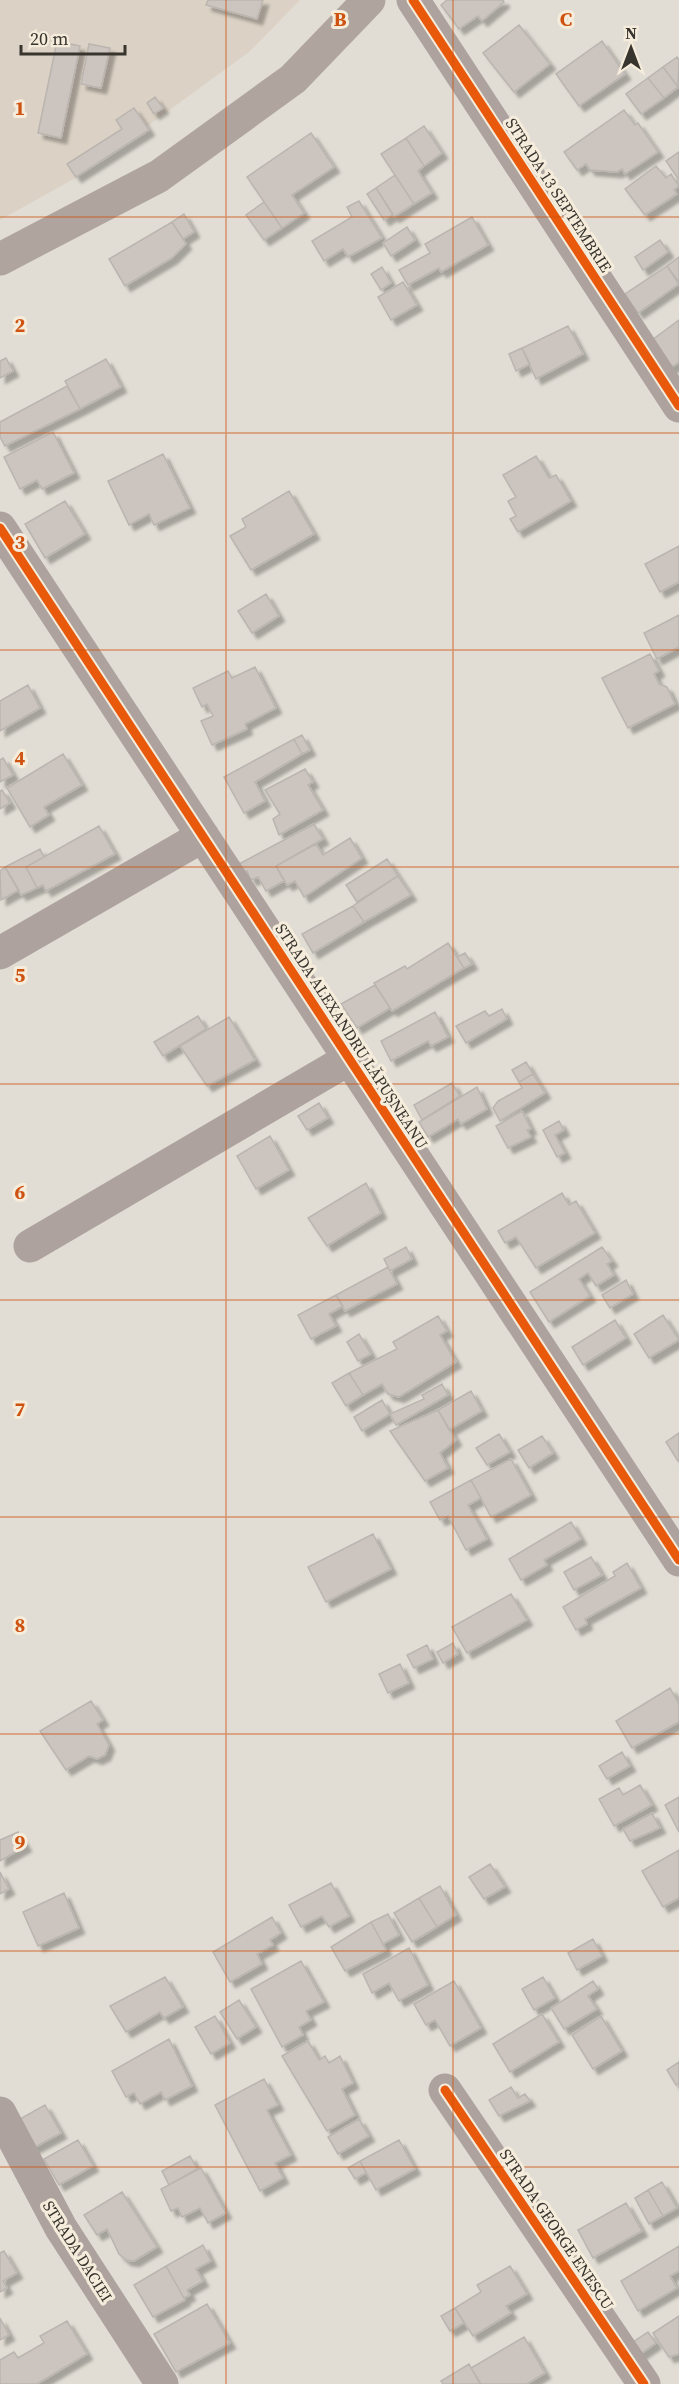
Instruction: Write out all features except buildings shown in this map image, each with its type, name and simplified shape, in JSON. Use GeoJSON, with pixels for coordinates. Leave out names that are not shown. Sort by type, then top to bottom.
{"type":"FeatureCollection","features":[{"type":"Feature","properties":{"kind":"main road"},"geometry":{"type":"LineString","coordinates":[[0,260],[159,176],[293,79],[369,0]]}},
{"type":"Feature","properties":{"kind":"street","name":"STRADA 13 SEPTEMBRIE"},"geometry":{"type":"LineString","coordinates":[[413,0],[679,406]]}},
{"type":"Feature","properties":{"kind":"street","name":"STRADA ALEXANDRU LĂPUȘNEANU"},"geometry":{"type":"LineString","coordinates":[[0,528],[679,1560]]}},
{"type":"Feature","properties":{"kind":"street"},"geometry":{"type":"LineString","coordinates":[[0,953],[203,836]]}},
{"type":"Feature","properties":{"kind":"street"},"geometry":{"type":"LineString","coordinates":[[30,1246],[349,1059]]}},
{"type":"Feature","properties":{"kind":"street","name":"STRADA GEORGE ENESCU"},"geometry":{"type":"LineString","coordinates":[[445,2090],[644,2384]]}},
{"type":"Feature","properties":{"kind":"street","name":"STRADA DACIEI"},"geometry":{"type":"LineString","coordinates":[[0,2114],[61,2228],[162,2384]]}},
{"type":"Feature","properties":{"kind":"shaded area"},"geometry":{"type":"Polygon","coordinates":[[[0,0],[300,0],[249,52],[79,176],[0,220],[0,0]]]}},
{"type":"Feature","properties":{"kind":"cycle path"},"geometry":{"type":"LineString","coordinates":[[413,0],[679,406]]}},
{"type":"Feature","properties":{"kind":"cycle path"},"geometry":{"type":"LineString","coordinates":[[0,528],[679,1560]]}},
{"type":"Feature","properties":{"kind":"cycle path"},"geometry":{"type":"LineString","coordinates":[[445,2090],[644,2384]]}}]}
